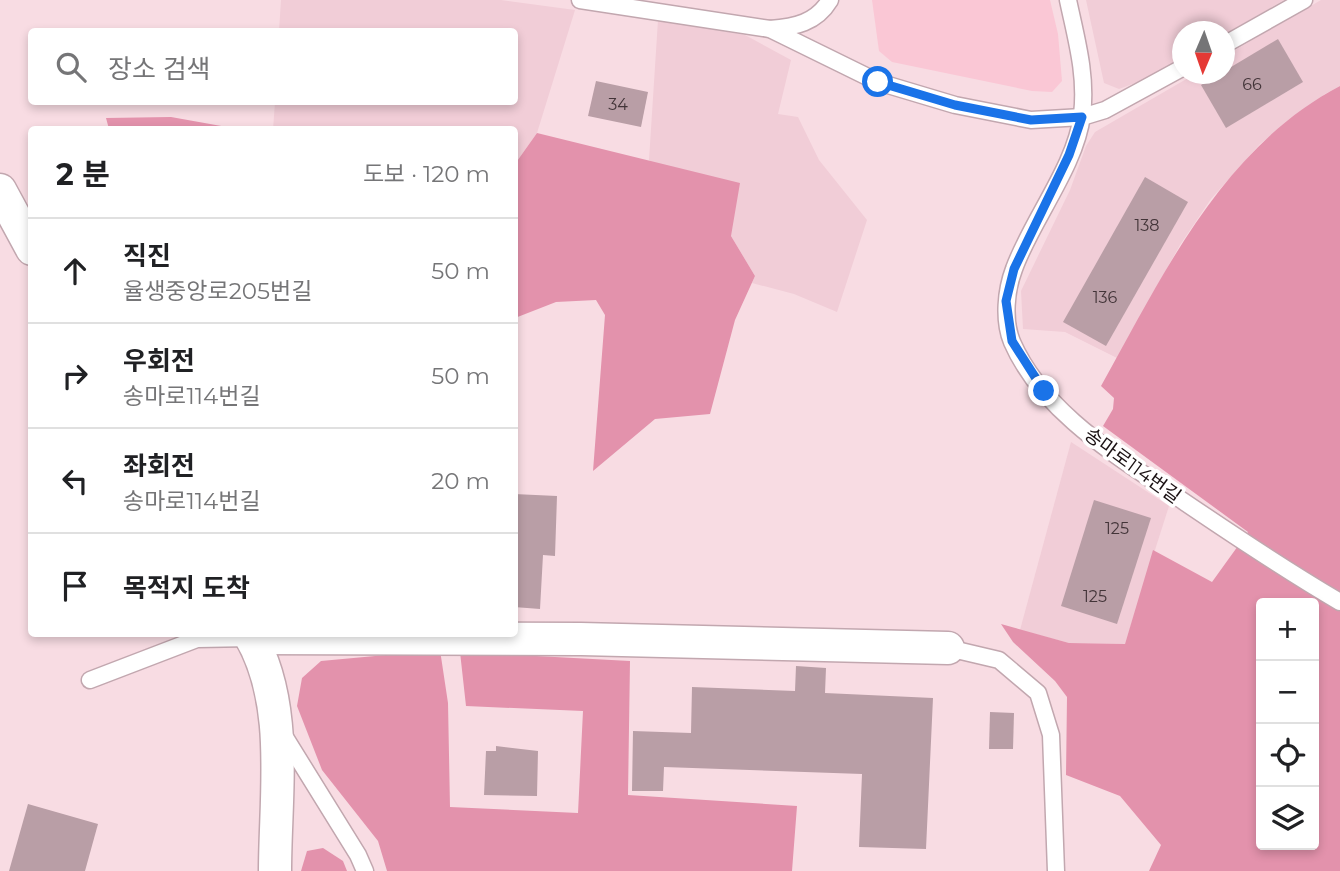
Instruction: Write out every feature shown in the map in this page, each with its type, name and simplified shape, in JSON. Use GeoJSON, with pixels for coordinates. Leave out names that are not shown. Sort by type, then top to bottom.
{"type":"FeatureCollection","features":[{"type":"Feature","properties":{"kind":"street"},"geometry":{"type":"LineString","coordinates":[[0,190],[28,241]]}},
{"type":"Feature","properties":{"kind":"street"},"geometry":{"type":"LineString","coordinates":[[251,637],[264,667],[276,723],[275,871]]}},
{"type":"Feature","properties":{"kind":"street"},"geometry":{"type":"LineString","coordinates":[[361,637],[581,639],[948,648]]}},
{"type":"Feature","properties":{"kind":"lane"},"geometry":{"type":"LineString","coordinates":[[580,0],[770,29],[797,26],[814,19],[830,0]]}},
{"type":"Feature","properties":{"kind":"lane","name":"송마로114번길"},"geometry":{"type":"LineString","coordinates":[[1068,0],[1083,70],[1082,117],[1069,155],[1014,269],[1006,301],[1012,341],[1044,391],[1094,439],[1278,566],[1340,602]]}},
{"type":"Feature","properties":{"kind":"lane"},"geometry":{"type":"LineString","coordinates":[[1235,39],[1304,0]]}},
{"type":"Feature","properties":{"kind":"lane"},"geometry":{"type":"LineString","coordinates":[[770,29],[878,82],[955,105],[1031,120],[1082,117],[1134,96],[1172,74]]}},
{"type":"Feature","properties":{"kind":"lane"},"geometry":{"type":"LineString","coordinates":[[90,680],[197,639],[233,637]]}},
{"type":"Feature","properties":{"kind":"lane"},"geometry":{"type":"LineString","coordinates":[[948,648],[999,660],[1038,693],[1051,734],[1056,871]]}},
{"type":"Feature","properties":{"kind":"lane"},"geometry":{"type":"LineString","coordinates":[[276,723],[358,855],[365,871]]}},
{"type":"Feature","properties":{"kind":"shaded area"},"geometry":{"type":"Polygon","coordinates":[[[281,0],[501,0],[575,10],[537,133],[518,160],[518,126],[273,126],[275,105],[518,105],[518,28],[279,28],[281,0]]]}},
{"type":"Feature","properties":{"kind":"shaded area"},"geometry":{"type":"Polygon","coordinates":[[[872,0],[1050,0],[1058,34],[1062,81],[1052,92],[1032,91],[892,62],[879,51],[872,0]]]}},
{"type":"Feature","properties":{"kind":"shaded area"},"geometry":{"type":"Polygon","coordinates":[[[1086,0],[1284,0],[1235,28],[1235,21],[1172,21],[1172,64],[1146,79],[1119,89],[1104,83],[1086,0]]]}},
{"type":"Feature","properties":{"kind":"shaded area"},"geometry":{"type":"Polygon","coordinates":[[[1321,0],[1340,0],[1340,86],[1325,94],[1260,144],[1211,199],[1180,245],[1117,358],[1065,332],[1023,329],[1021,291],[1070,190],[1086,146],[1095,132],[1178,84],[1235,84],[1235,50],[1321,0]]]}},
{"type":"Feature","properties":{"kind":"shaded area"},"geometry":{"type":"Polygon","coordinates":[[[658,20],[745,35],[791,60],[778,114],[798,117],[819,160],[867,220],[837,312],[794,294],[752,283],[755,276],[731,236],[649,160],[658,20]]]}},
{"type":"Feature","properties":{"kind":"shaded area"},"geometry":{"type":"Polygon","coordinates":[[[1340,86],[1340,871],[1149,871],[1161,845],[1120,796],[1066,775],[1067,697],[1055,681],[1013,642],[1001,624],[1069,643],[1125,644],[1153,550],[1212,582],[1248,532],[1103,426],[1113,409],[1114,398],[1101,386],[1148,301],[1200,218],[1229,179],[1262,143],[1298,112],[1340,86]]]}},
{"type":"Feature","properties":{"kind":"shaded area"},"geometry":{"type":"Polygon","coordinates":[[[171,117],[221,126],[108,126],[106,118],[171,117]]]}},
{"type":"Feature","properties":{"kind":"shaded area"},"geometry":{"type":"Polygon","coordinates":[[[537,133],[740,183],[731,236],[755,276],[735,320],[710,414],[655,419],[593,471],[605,315],[596,300],[556,302],[518,317],[518,160],[537,133]]]}},
{"type":"Feature","properties":{"kind":"shaded area"},"geometry":{"type":"Polygon","coordinates":[[[1071,442],[1169,506],[1125,644],[1069,643],[1020,630],[1071,442]]]}},
{"type":"Feature","properties":{"kind":"shaded area"},"geometry":{"type":"Polygon","coordinates":[[[440,650],[448,703],[450,807],[578,813],[583,711],[466,706],[460,652],[630,661],[628,795],[797,806],[792,871],[387,871],[378,841],[322,770],[297,706],[302,678],[321,661],[440,650]]]}},
{"type":"Feature","properties":{"kind":"shaded area"},"geometry":{"type":"Polygon","coordinates":[[[323,848],[343,861],[347,871],[301,871],[307,851],[323,848]]]}},
{"type":"Feature","properties":{"kind":"building"},"geometry":{"type":"Polygon","coordinates":[[[1278,39],[1303,82],[1226,128],[1201,85],[1235,84],[1235,65],[1278,39]]]}},
{"type":"Feature","properties":{"kind":"building"},"geometry":{"type":"Polygon","coordinates":[[[596,81],[648,92],[641,127],[588,116],[596,81]]]}},
{"type":"Feature","properties":{"kind":"building"},"geometry":{"type":"Polygon","coordinates":[[[1145,177],[1188,202],[1106,346],[1063,322],[1145,177]]]}},
{"type":"Feature","properties":{"kind":"building"},"geometry":{"type":"Polygon","coordinates":[[[518,494],[557,496],[555,556],[543,555],[540,609],[518,607],[518,494]]]}},
{"type":"Feature","properties":{"kind":"building"},"geometry":{"type":"Polygon","coordinates":[[[1094,500],[1151,518],[1117,624],[1061,606],[1094,500]]]}},
{"type":"Feature","properties":{"kind":"building"},"geometry":{"type":"Polygon","coordinates":[[[796,666],[826,668],[825,693],[933,698],[926,849],[859,847],[862,774],[664,767],[663,791],[632,791],[633,731],[691,733],[692,687],[795,691],[796,666]]]}},
{"type":"Feature","properties":{"kind":"building"},"geometry":{"type":"Polygon","coordinates":[[[990,712],[1014,713],[1013,749],[989,749],[990,712]]]}},
{"type":"Feature","properties":{"kind":"building"},"geometry":{"type":"Polygon","coordinates":[[[496,746],[538,751],[537,796],[484,795],[486,751],[496,751],[496,746]]]}},
{"type":"Feature","properties":{"kind":"building"},"geometry":{"type":"Polygon","coordinates":[[[28,804],[98,824],[85,871],[9,871],[28,804]]]}},
{"type":"Feature","properties":{"kind":"route"},"geometry":{"type":"LineString","coordinates":[[878,82],[955,105],[1031,120],[1082,117],[1069,155],[1014,269],[1006,301],[1012,341],[1044,391]]}}]}
